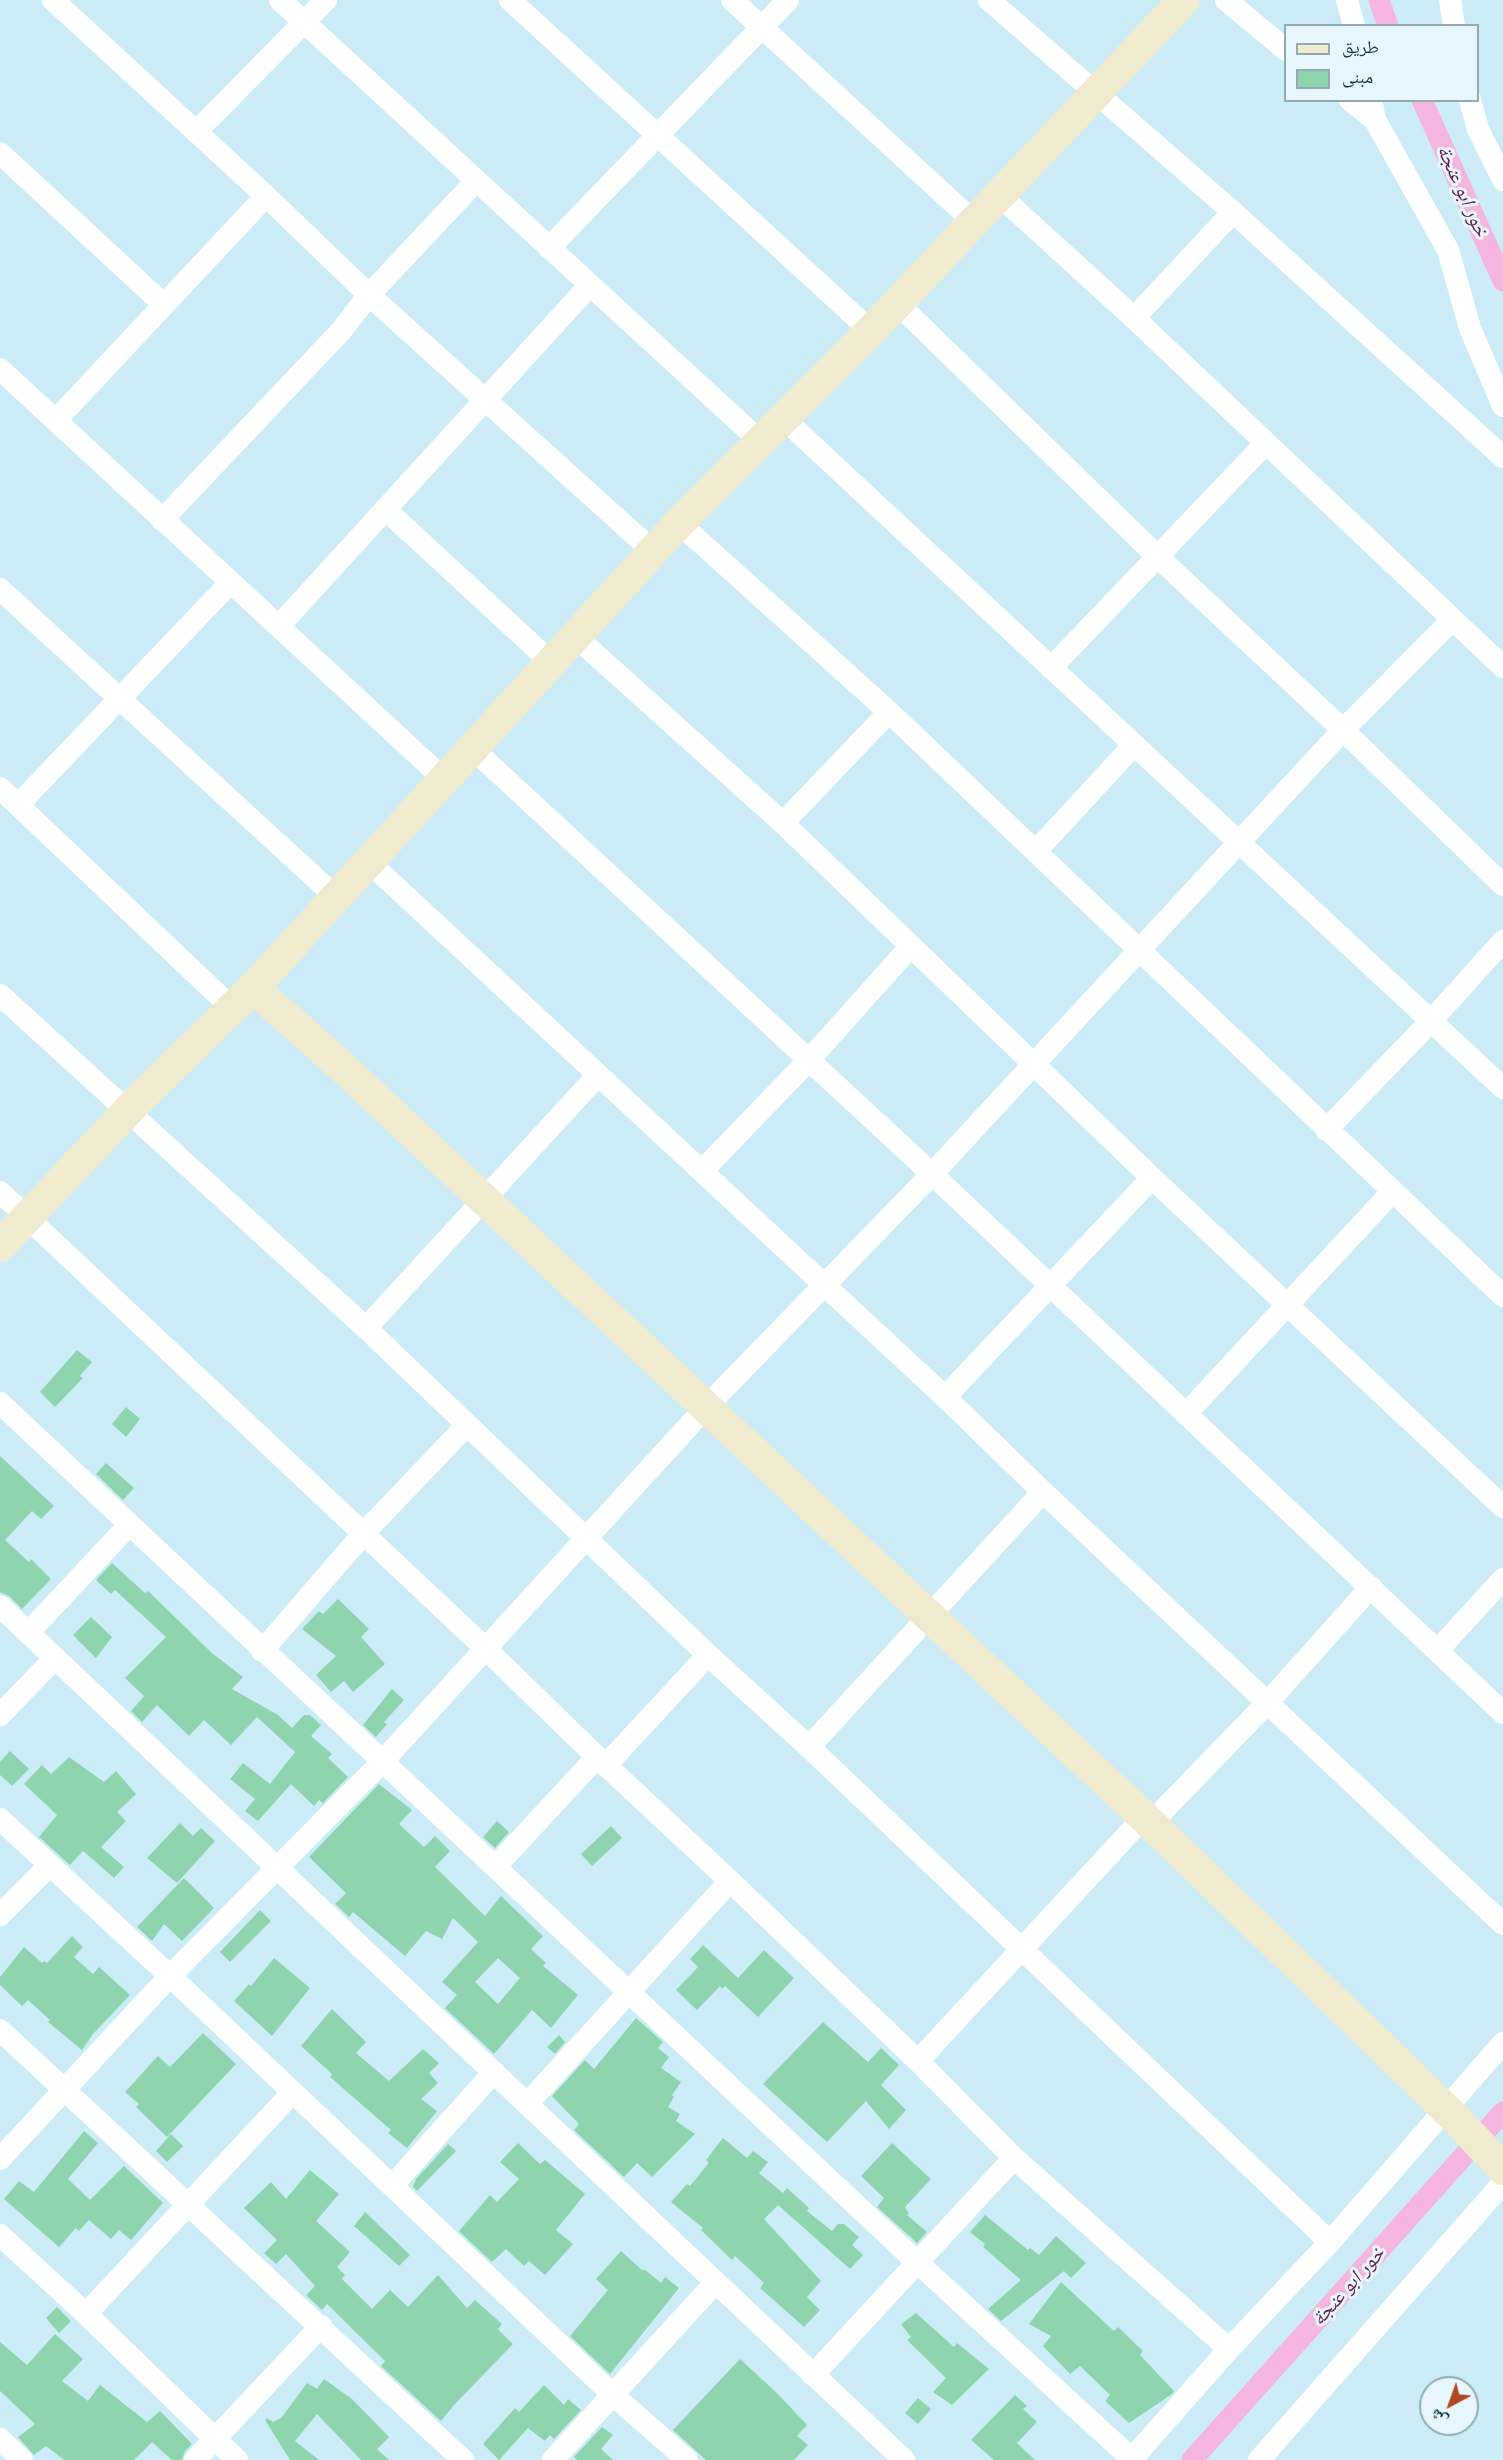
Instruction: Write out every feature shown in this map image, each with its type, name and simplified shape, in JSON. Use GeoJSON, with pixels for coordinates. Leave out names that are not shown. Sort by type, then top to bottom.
{"type":"FeatureCollection","features":[{"type":"Feature","properties":{"kind":"street"},"geometry":{"type":"LineString","coordinates":[[53,0],[266,196],[369,295],[654,552]]}},
{"type":"Feature","properties":{"kind":"street"},"geometry":{"type":"LineString","coordinates":[[279,0],[761,442]]}},
{"type":"Feature","properties":{"kind":"street"},"geometry":{"type":"LineString","coordinates":[[196,132],[326,0]]}},
{"type":"Feature","properties":{"kind":"street"},"geometry":{"type":"LineString","coordinates":[[510,0],[871,331]]}},
{"type":"Feature","properties":{"kind":"street"},"geometry":{"type":"LineString","coordinates":[[732,0],[973,221]]}},
{"type":"Feature","properties":{"kind":"street"},"geometry":{"type":"LineString","coordinates":[[549,248],[788,0]]}},
{"type":"Feature","properties":{"kind":"street"},"geometry":{"type":"LineString","coordinates":[[989,0],[1233,212],[1503,457]]}},
{"type":"Feature","properties":{"kind":"street"},"geometry":{"type":"LineString","coordinates":[[0,1246],[128,1110],[242,998],[370,863],[679,523],[871,331],[1184,0]]}},
{"type":"Feature","properties":{"kind":"street"},"geometry":{"type":"LineString","coordinates":[[1226,0],[1284,48]]}},
{"type":"Feature","properties":{"kind":"street"},"geometry":{"type":"LineString","coordinates":[[1347,0],[1353,24]]}},
{"type":"Feature","properties":{"kind":"street"},"geometry":{"type":"LineString","coordinates":[[1450,0],[1454,24]]}},
{"type":"Feature","properties":{"kind":"street"},"geometry":{"type":"LineString","coordinates":[[1355,102],[1373,110],[1448,250],[1470,328],[1503,406]]}},
{"type":"Feature","properties":{"kind":"street"},"geometry":{"type":"LineString","coordinates":[[1471,102],[1478,129],[1503,180]]}},
{"type":"Feature","properties":{"kind":"street"},"geometry":{"type":"LineString","coordinates":[[1478,129],[1503,152]]}},
{"type":"Feature","properties":{"kind":"street"},"geometry":{"type":"LineString","coordinates":[[0,153],[163,304]]}},
{"type":"Feature","properties":{"kind":"street"},"geometry":{"type":"LineString","coordinates":[[162,520],[477,181]]}},
{"type":"Feature","properties":{"kind":"street"},"geometry":{"type":"LineString","coordinates":[[999,195],[1134,318],[1503,667]]}},
{"type":"Feature","properties":{"kind":"street"},"geometry":{"type":"LineString","coordinates":[[56,420],[266,196]]}},
{"type":"Feature","properties":{"kind":"street"},"geometry":{"type":"LineString","coordinates":[[1134,318],[1233,212]]}},
{"type":"Feature","properties":{"kind":"street"},"geometry":{"type":"LineString","coordinates":[[279,627],[590,285]]}},
{"type":"Feature","properties":{"kind":"street"},"geometry":{"type":"LineString","coordinates":[[897,303],[1157,556],[1343,730],[1503,885]]}},
{"type":"Feature","properties":{"kind":"street"},"geometry":{"type":"LineString","coordinates":[[0,369],[445,780]]}},
{"type":"Feature","properties":{"kind":"street"},"geometry":{"type":"LineString","coordinates":[[783,418],[1503,1088]]}},
{"type":"Feature","properties":{"kind":"street"},"geometry":{"type":"LineString","coordinates":[[1051,668],[1265,444]]}},
{"type":"Feature","properties":{"kind":"street"},"geometry":{"type":"LineString","coordinates":[[386,509],[552,663]]}},
{"type":"Feature","properties":{"kind":"street"},"geometry":{"type":"LineString","coordinates":[[679,523],[889,712],[1503,1296]]}},
{"type":"Feature","properties":{"kind":"street"},"geometry":{"type":"LineString","coordinates":[[18,805],[230,583]]}},
{"type":"Feature","properties":{"kind":"street"},"geometry":{"type":"LineString","coordinates":[[0,589],[336,897]]}},
{"type":"Feature","properties":{"kind":"street"},"geometry":{"type":"LineString","coordinates":[[0,2159],[170,1976],[382,1762],[707,1406],[932,1174],[1343,730],[1452,620]]}},
{"type":"Feature","properties":{"kind":"street"},"geometry":{"type":"LineString","coordinates":[[576,637],[783,823],[1152,1179],[1503,1507]]}},
{"type":"Feature","properties":{"kind":"street"},"geometry":{"type":"LineString","coordinates":[[783,823],[889,712]]}},
{"type":"Feature","properties":{"kind":"street"},"geometry":{"type":"LineString","coordinates":[[1036,851],[1133,746]]}},
{"type":"Feature","properties":{"kind":"street"},"geometry":{"type":"LineString","coordinates":[[473,749],[932,1174],[1503,1713]]}},
{"type":"Feature","properties":{"kind":"street"},"geometry":{"type":"LineString","coordinates":[[0,788],[242,998],[337,1062],[1147,1820],[1450,2114],[1500,2170],[1259,2460]]}},
{"type":"Feature","properties":{"kind":"street"},"geometry":{"type":"LineString","coordinates":[[370,863],[703,1170],[1503,1924]]}},
{"type":"Feature","properties":{"kind":"street"},"geometry":{"type":"LineString","coordinates":[[1326,1130],[1431,1021],[1503,941]]}},
{"type":"Feature","properties":{"kind":"street"},"geometry":{"type":"LineString","coordinates":[[703,1170],[809,1060],[910,947]]}},
{"type":"Feature","properties":{"kind":"street"},"geometry":{"type":"LineString","coordinates":[[0,995],[366,1328],[708,1655],[809,1747],[1330,2242]]}},
{"type":"Feature","properties":{"kind":"street"},"geometry":{"type":"LineString","coordinates":[[366,1328],[598,1075]]}},
{"type":"Feature","properties":{"kind":"street"},"geometry":{"type":"LineString","coordinates":[[945,1397],[1152,1179]]}},
{"type":"Feature","properties":{"kind":"street"},"geometry":{"type":"LineString","coordinates":[[0,1192],[364,1533],[601,1761],[730,1881],[918,2061],[1014,2158],[1229,2349]]}},
{"type":"Feature","properties":{"kind":"street"},"geometry":{"type":"LineString","coordinates":[[1186,1414],[1392,1192]]}},
{"type":"Feature","properties":{"kind":"street"},"geometry":{"type":"LineString","coordinates":[[0,1403],[262,1651],[496,1866],[918,2263],[1132,2459],[1229,2349],[1450,2114],[1503,2043]]}},
{"type":"Feature","properties":{"kind":"street"},"geometry":{"type":"LineString","coordinates":[[262,1651],[364,1533],[467,1425]]}},
{"type":"Feature","properties":{"kind":"street"},"geometry":{"type":"LineString","coordinates":[[809,1747],[1043,1492]]}},
{"type":"Feature","properties":{"kind":"street"},"geometry":{"type":"LineString","coordinates":[[28,1633],[129,1525]]}},
{"type":"Feature","properties":{"kind":"street"},"geometry":{"type":"LineString","coordinates":[[1438,1650],[1503,1580]]}},
{"type":"Feature","properties":{"kind":"street"},"geometry":{"type":"LineString","coordinates":[[918,2061],[1147,1820],[1268,1702],[1371,1587]]}},
{"type":"Feature","properties":{"kind":"street"},"geometry":{"type":"LineString","coordinates":[[0,1606],[904,2460]]}},
{"type":"Feature","properties":{"kind":"street"},"geometry":{"type":"LineString","coordinates":[[496,1866],[708,1655]]}},
{"type":"Feature","properties":{"kind":"street"},"geometry":{"type":"LineString","coordinates":[[0,1715],[55,1658]]}},
{"type":"Feature","properties":{"kind":"street"},"geometry":{"type":"LineString","coordinates":[[0,1819],[170,1976],[612,2394],[687,2460]]}},
{"type":"Feature","properties":{"kind":"street"},"geometry":{"type":"LineString","coordinates":[[0,1915],[49,1866]]}},
{"type":"Feature","properties":{"kind":"street"},"geometry":{"type":"LineString","coordinates":[[528,2103],[730,1881]]}},
{"type":"Feature","properties":{"kind":"street"},"geometry":{"type":"LineString","coordinates":[[0,2030],[463,2460]]}},
{"type":"Feature","properties":{"kind":"street"},"geometry":{"type":"LineString","coordinates":[[392,2186],[494,2072]]}},
{"type":"Feature","properties":{"kind":"street"},"geometry":{"type":"LineString","coordinates":[[86,2314],[293,2092]]}},
{"type":"Feature","properties":{"kind":"street"},"geometry":{"type":"LineString","coordinates":[[813,2375],[1014,2158]]}},
{"type":"Feature","properties":{"kind":"street"},"geometry":{"type":"LineString","coordinates":[[0,2235],[86,2314],[237,2460]]}},
{"type":"Feature","properties":{"kind":"street"},"geometry":{"type":"LineString","coordinates":[[552,2460],[715,2283]]}},
{"type":"Feature","properties":{"kind":"street"},"geometry":{"type":"LineString","coordinates":[[195,2460],[321,2326]]}},
{"type":"Feature","properties":{"kind":"street"},"geometry":{"type":"LineString","coordinates":[[0,2439],[22,2460]]}},
{"type":"Feature","properties":{"kind":"building"},"geometry":{"type":"Polygon","coordinates":[[[77,1350],[92,1362],[80,1376],[83,1378],[55,1407],[40,1392],[77,1350]]]}},
{"type":"Feature","properties":{"kind":"building"},"geometry":{"type":"Polygon","coordinates":[[[126,1407],[140,1419],[126,1437],[112,1424],[126,1407]]]}},
{"type":"Feature","properties":{"kind":"building"},"geometry":{"type":"Polygon","coordinates":[[[0,1456],[54,1506],[41,1519],[32,1511],[5,1540],[29,1562],[31,1559],[51,1579],[22,1609],[9,1596],[0,1592],[0,1456]]]}},
{"type":"Feature","properties":{"kind":"building"},"geometry":{"type":"Polygon","coordinates":[[[106,1463],[134,1488],[123,1500],[96,1474],[106,1463]]]}},
{"type":"Feature","properties":{"kind":"building"},"geometry":{"type":"Polygon","coordinates":[[[112,1563],[145,1593],[148,1591],[213,1654],[243,1677],[232,1689],[278,1715],[292,1728],[304,1715],[310,1715],[321,1725],[311,1736],[332,1754],[328,1758],[348,1777],[323,1803],[319,1800],[314,1806],[291,1784],[258,1821],[245,1811],[255,1799],[230,1779],[243,1763],[270,1784],[295,1752],[257,1717],[231,1745],[204,1720],[189,1736],[157,1705],[142,1722],[131,1711],[144,1696],[125,1678],[166,1637],[115,1590],[111,1594],[96,1580],[112,1563]]]}},
{"type":"Feature","properties":{"kind":"building"},"geometry":{"type":"Polygon","coordinates":[[[338,1599],[369,1629],[361,1637],[385,1664],[353,1692],[344,1681],[331,1692],[316,1675],[336,1656],[302,1629],[319,1611],[323,1614],[338,1599]]]}},
{"type":"Feature","properties":{"kind":"building"},"geometry":{"type":"Polygon","coordinates":[[[91,1617],[112,1637],[96,1658],[73,1635],[91,1617]]]}},
{"type":"Feature","properties":{"kind":"building"},"geometry":{"type":"Polygon","coordinates":[[[392,1689],[404,1700],[384,1722],[387,1724],[376,1737],[363,1725],[392,1689]]]}},
{"type":"Feature","properties":{"kind":"building"},"geometry":{"type":"Polygon","coordinates":[[[10,1751],[29,1769],[12,1786],[0,1775],[0,1762],[10,1751]]]}},
{"type":"Feature","properties":{"kind":"building"},"geometry":{"type":"Polygon","coordinates":[[[69,1757],[104,1782],[116,1771],[136,1794],[117,1812],[126,1821],[101,1847],[124,1867],[114,1878],[83,1851],[70,1865],[39,1837],[57,1815],[24,1784],[42,1765],[51,1774],[69,1757]]]}},
{"type":"Feature","properties":{"kind":"building"},"geometry":{"type":"Polygon","coordinates":[[[379,1784],[412,1810],[399,1824],[424,1847],[435,1836],[450,1851],[435,1867],[485,1916],[501,1896],[543,1936],[531,1949],[546,1963],[543,1966],[578,1995],[551,2028],[532,2010],[494,2054],[445,2008],[457,1995],[442,1982],[478,1942],[453,1918],[442,1939],[426,1931],[405,1956],[353,1912],[349,1917],[335,1904],[346,1893],[309,1857],[379,1784]],[[498,1958],[475,1982],[498,2004],[520,1978],[498,1958]]]}},
{"type":"Feature","properties":{"kind":"building"},"geometry":{"type":"Polygon","coordinates":[[[497,1821],[509,1832],[495,1848],[483,1837],[497,1821]]]}},
{"type":"Feature","properties":{"kind":"building"},"geometry":{"type":"Polygon","coordinates":[[[180,1823],[193,1836],[201,1828],[215,1841],[177,1883],[147,1858],[180,1823]]]}},
{"type":"Feature","properties":{"kind":"building"},"geometry":{"type":"Polygon","coordinates":[[[611,1826],[622,1838],[592,1866],[581,1854],[611,1826]]]}},
{"type":"Feature","properties":{"kind":"building"},"geometry":{"type":"Polygon","coordinates":[[[184,1878],[214,1908],[182,1941],[164,1924],[152,1941],[137,1927],[184,1878]]]}},
{"type":"Feature","properties":{"kind":"building"},"geometry":{"type":"Polygon","coordinates":[[[260,1910],[271,1921],[230,1962],[220,1952],[260,1910]]]}},
{"type":"Feature","properties":{"kind":"building"},"geometry":{"type":"Polygon","coordinates":[[[72,1936],[83,1947],[74,1957],[93,1974],[99,1967],[130,1995],[93,2034],[82,2050],[48,2022],[50,2020],[28,2000],[22,2006],[0,1985],[0,1977],[24,1947],[42,1963],[44,1961],[47,1963],[72,1936]]]}},
{"type":"Feature","properties":{"kind":"building"},"geometry":{"type":"Polygon","coordinates":[[[703,1945],[738,1978],[764,1950],[794,1978],[758,2017],[725,1986],[722,1989],[720,1986],[697,2010],[676,1990],[698,1967],[690,1959],[703,1945]]]}},
{"type":"Feature","properties":{"kind":"building"},"geometry":{"type":"Polygon","coordinates":[[[274,1958],[310,1988],[272,2036],[234,2001],[249,1984],[251,1986],[274,1958]]]}},
{"type":"Feature","properties":{"kind":"building"},"geometry":{"type":"Polygon","coordinates":[[[332,2009],[366,2042],[356,2053],[389,2081],[423,2049],[439,2063],[429,2073],[438,2083],[421,2099],[437,2111],[407,2148],[388,2133],[391,2130],[330,2077],[332,2074],[301,2046],[332,2009]]]}},
{"type":"Feature","properties":{"kind":"building"},"geometry":{"type":"Polygon","coordinates":[[[636,2018],[663,2042],[658,2048],[669,2057],[661,2068],[681,2082],[672,2095],[674,2097],[668,2107],[680,2114],[676,2121],[695,2134],[652,2177],[637,2163],[624,2177],[574,2130],[579,2124],[552,2096],[585,2060],[594,2069],[636,2018]]]}},
{"type":"Feature","properties":{"kind":"building"},"geometry":{"type":"Polygon","coordinates":[[[823,2022],[868,2062],[881,2048],[899,2065],[881,2085],[906,2110],[889,2129],[866,2101],[827,2142],[763,2084],[823,2022]]]}},
{"type":"Feature","properties":{"kind":"building"},"geometry":{"type":"Polygon","coordinates":[[[203,2033],[236,2064],[167,2137],[136,2107],[139,2104],[125,2092],[158,2056],[170,2067],[203,2033]]]}},
{"type":"Feature","properties":{"kind":"building"},"geometry":{"type":"Polygon","coordinates":[[[559,2035],[565,2042],[555,2054],[547,2047],[559,2035]]]}},
{"type":"Feature","properties":{"kind":"building"},"geometry":{"type":"Polygon","coordinates":[[[84,2131],[98,2143],[68,2179],[90,2200],[124,2166],[163,2203],[131,2240],[119,2230],[111,2239],[89,2220],[79,2231],[76,2228],[59,2247],[4,2199],[19,2181],[34,2192],[84,2131]]]}},
{"type":"Feature","properties":{"kind":"building"},"geometry":{"type":"Polygon","coordinates":[[[171,2134],[183,2146],[167,2162],[156,2151],[171,2134]]]}},
{"type":"Feature","properties":{"kind":"building"},"geometry":{"type":"Polygon","coordinates":[[[723,2138],[747,2158],[753,2151],[768,2162],[759,2173],[783,2193],[787,2188],[809,2208],[807,2211],[832,2231],[838,2224],[844,2224],[859,2237],[852,2245],[863,2255],[850,2269],[778,2205],[764,2219],[821,2281],[807,2297],[820,2310],[804,2327],[760,2288],[764,2283],[735,2256],[732,2260],[701,2230],[703,2228],[671,2202],[687,2184],[690,2186],[709,2163],[706,2160],[723,2138]]]}},
{"type":"Feature","properties":{"kind":"building"},"geometry":{"type":"Polygon","coordinates":[[[518,2143],[540,2164],[545,2160],[585,2194],[556,2230],[573,2244],[545,2275],[529,2261],[524,2266],[506,2249],[492,2262],[459,2231],[490,2195],[497,2202],[519,2179],[500,2162],[518,2143]]]}},
{"type":"Feature","properties":{"kind":"building"},"geometry":{"type":"Polygon","coordinates":[[[892,2143],[931,2179],[905,2207],[909,2213],[907,2215],[927,2232],[917,2243],[877,2207],[884,2198],[861,2176],[892,2143]]]}},
{"type":"Feature","properties":{"kind":"building"},"geometry":{"type":"Polygon","coordinates":[[[448,2144],[456,2151],[417,2191],[413,2187],[416,2179],[448,2144]]]}},
{"type":"Feature","properties":{"kind":"building"},"geometry":{"type":"Polygon","coordinates":[[[310,2170],[339,2194],[316,2221],[350,2252],[337,2267],[345,2275],[342,2279],[372,2309],[390,2290],[408,2307],[438,2275],[467,2308],[475,2300],[502,2324],[498,2329],[513,2344],[441,2421],[381,2366],[385,2361],[327,2304],[322,2310],[306,2295],[315,2286],[286,2254],[276,2264],[264,2253],[277,2240],[244,2208],[271,2182],[286,2199],[310,2170]]]}},
{"type":"Feature","properties":{"kind":"building"},"geometry":{"type":"Polygon","coordinates":[[[365,2212],[410,2255],[399,2266],[354,2226],[365,2212]]]}},
{"type":"Feature","properties":{"kind":"building"},"geometry":{"type":"Polygon","coordinates":[[[985,2215],[1028,2250],[1030,2248],[1039,2255],[1056,2236],[1086,2263],[1071,2278],[1064,2271],[1001,2321],[988,2309],[1021,2280],[983,2247],[985,2244],[970,2232],[985,2215]]]}},
{"type":"Feature","properties":{"kind":"building"},"geometry":{"type":"Polygon","coordinates":[[[621,2251],[643,2271],[644,2269],[661,2283],[665,2277],[679,2288],[610,2374],[570,2336],[608,2290],[596,2279],[621,2251]]]}},
{"type":"Feature","properties":{"kind":"building"},"geometry":{"type":"Polygon","coordinates":[[[1061,2282],[1114,2331],[1118,2327],[1143,2351],[1140,2355],[1174,2391],[1172,2394],[1129,2423],[1105,2401],[1110,2395],[1080,2366],[1070,2374],[1043,2346],[1051,2336],[1029,2324],[1061,2282]]]}},
{"type":"Feature","properties":{"kind":"building"},"geometry":{"type":"Polygon","coordinates":[[[57,2307],[71,2321],[59,2333],[46,2318],[57,2307]]]}},
{"type":"Feature","properties":{"kind":"building"},"geometry":{"type":"Polygon","coordinates":[[[916,2313],[954,2347],[957,2343],[989,2369],[952,2405],[933,2392],[946,2378],[907,2340],[911,2337],[901,2324],[916,2313]]]}},
{"type":"Feature","properties":{"kind":"building"},"geometry":{"type":"Polygon","coordinates":[[[55,2334],[83,2359],[62,2381],[88,2401],[100,2385],[147,2422],[160,2411],[192,2444],[185,2451],[182,2460],[172,2460],[152,2442],[134,2460],[64,2460],[46,2446],[34,2455],[18,2437],[35,2424],[0,2391],[0,2342],[27,2365],[55,2334]]]}},
{"type":"Feature","properties":{"kind":"building"},"geometry":{"type":"Polygon","coordinates":[[[740,2359],[807,2425],[797,2436],[808,2445],[794,2460],[706,2460],[673,2430],[740,2359]]]}},
{"type":"Feature","properties":{"kind":"building"},"geometry":{"type":"Polygon","coordinates":[[[324,2379],[352,2399],[389,2437],[377,2449],[389,2460],[361,2460],[317,2414],[295,2441],[319,2460],[290,2460],[265,2420],[267,2418],[273,2422],[282,2417],[307,2383],[317,2389],[324,2379]]]}},
{"type":"Feature","properties":{"kind":"building"},"geometry":{"type":"Polygon","coordinates":[[[544,2385],[564,2405],[568,2399],[581,2410],[554,2439],[550,2435],[545,2441],[528,2428],[499,2460],[483,2444],[515,2408],[519,2412],[544,2385]]]}},
{"type":"Feature","properties":{"kind":"building"},"geometry":{"type":"Polygon","coordinates":[[[1015,2395],[1027,2406],[1023,2409],[1037,2422],[1017,2443],[1035,2460],[994,2460],[971,2440],[1015,2395]]]}},
{"type":"Feature","properties":{"kind":"building"},"geometry":{"type":"Polygon","coordinates":[[[918,2398],[931,2409],[918,2424],[905,2413],[918,2398]]]}},
{"type":"Feature","properties":{"kind":"building"},"geometry":{"type":"Polygon","coordinates":[[[602,2427],[613,2435],[601,2449],[613,2460],[577,2460],[574,2457],[602,2427]]]}},
{"type":"Feature","properties":{"kind":"waterway","name":"خور ابو عنجة"},"geometry":{"type":"LineString","coordinates":[[1379,0],[1387,24]]}},
{"type":"Feature","properties":{"kind":"waterway","name":"خور ابو عنجة"},"geometry":{"type":"LineString","coordinates":[[1423,102],[1503,281]]}},
{"type":"Feature","properties":{"kind":"waterway","name":"خور ابو عنجة"},"geometry":{"type":"LineString","coordinates":[[1192,2460],[1503,2112]]}}]}
